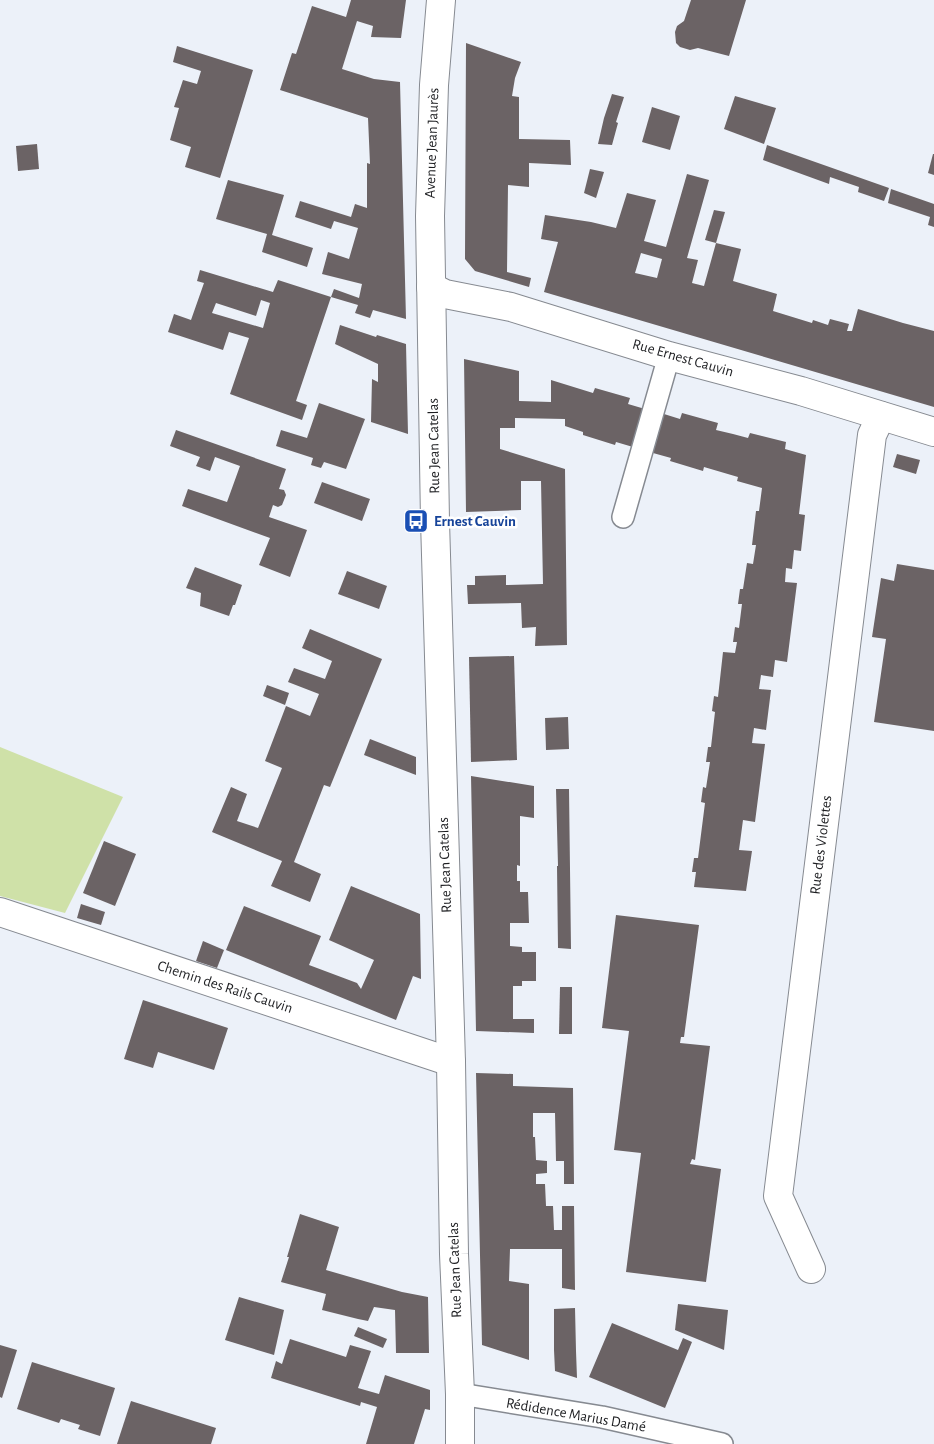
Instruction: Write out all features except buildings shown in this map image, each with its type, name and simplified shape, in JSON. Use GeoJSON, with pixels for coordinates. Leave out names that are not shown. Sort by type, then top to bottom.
{"type":"FeatureCollection","features":[{"type":"Feature","properties":{"kind":"street","name":"Avenue Jean Jaurès"},"geometry":{"type":"LineString","coordinates":[[432,287],[430,216],[434,85],[441,0]]}},
{"type":"Feature","properties":{"kind":"street","name":"Rue Ernest Cauvin"},"geometry":{"type":"LineString","coordinates":[[432,287],[445,294],[511,307],[669,356],[801,391],[934,432]]}},
{"type":"Feature","properties":{"kind":"street","name":"Rue Jean Catelas"},"geometry":{"type":"LineString","coordinates":[[432,287],[436,540],[460,1444]]}},
{"type":"Feature","properties":{"kind":"street","name":"Rue des Violettes"},"geometry":{"type":"LineString","coordinates":[[811,1269],[778,1196],[872,435],[881,416]]}},
{"type":"Feature","properties":{"kind":"street","name":"Chemin des Rails Cauvin"},"geometry":{"type":"LineString","coordinates":[[0,912],[451,1062]]}},
{"type":"Feature","properties":{"kind":"lane"},"geometry":{"type":"LineString","coordinates":[[623,517],[669,356]]}},
{"type":"Feature","properties":{"kind":"lane","name":"Rédidence Marius Damé"},"geometry":{"type":"LineString","coordinates":[[460,1394],[602,1417],[722,1444]]}},
{"type":"Feature","properties":{"kind":"green space"},"geometry":{"type":"Polygon","coordinates":[[[0,747],[123,797],[65,913],[0,896],[0,747]]]}},
{"type":"Feature","properties":{"kind":"place","name":"Ernest Cauvin"},"geometry":{"type":"Point","coordinates":[416,521]}}]}
